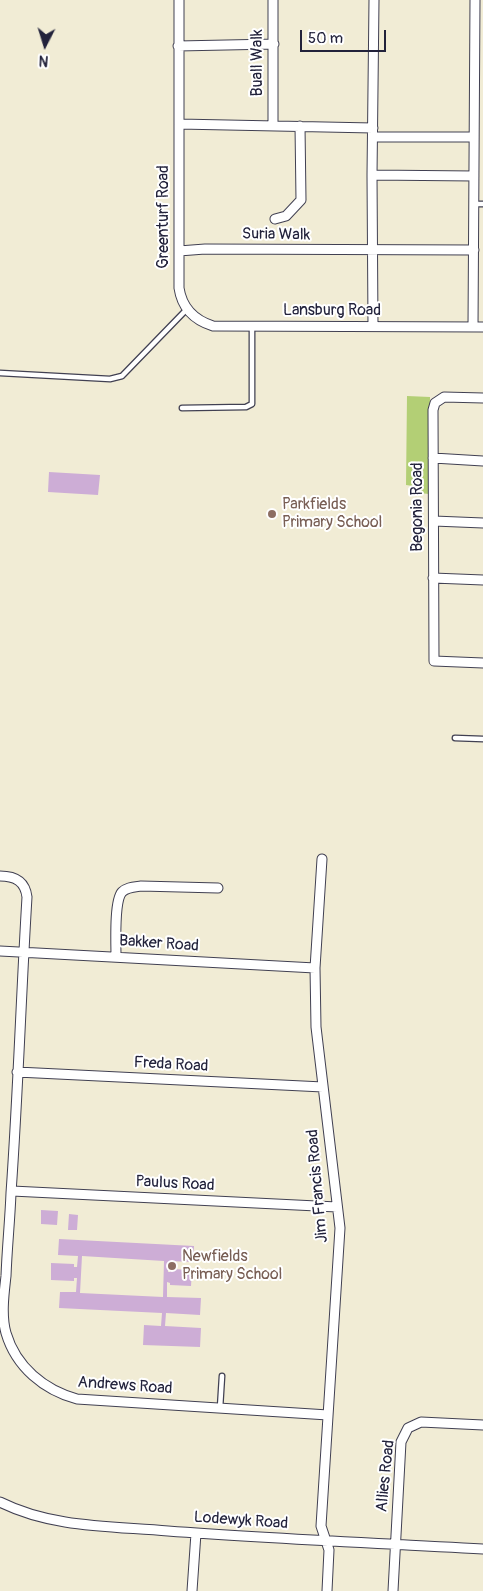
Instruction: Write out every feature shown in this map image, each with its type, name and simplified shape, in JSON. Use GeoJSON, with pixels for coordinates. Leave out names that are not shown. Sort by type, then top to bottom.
{"type":"FeatureCollection","features":[{"type":"Feature","properties":{"kind":"street","name":"Greenturf Road"},"geometry":{"type":"LineString","coordinates":[[179,0],[179,288],[180,296],[186,309]]}},
{"type":"Feature","properties":{"kind":"street","name":"Buall Walk"},"geometry":{"type":"LineString","coordinates":[[273,0],[273,125]]}},
{"type":"Feature","properties":{"kind":"street"},"geometry":{"type":"LineString","coordinates":[[374,0],[372,175],[374,326]]}},
{"type":"Feature","properties":{"kind":"street"},"geometry":{"type":"LineString","coordinates":[[473,328],[474,250],[479,204],[474,176],[479,153],[474,137],[475,0]]}},
{"type":"Feature","properties":{"kind":"street"},"geometry":{"type":"LineString","coordinates":[[178,46],[274,44]]}},
{"type":"Feature","properties":{"kind":"street"},"geometry":{"type":"LineString","coordinates":[[179,124],[300,126],[373,133],[474,137]]}},
{"type":"Feature","properties":{"kind":"street","name":"Suria Walk"},"geometry":{"type":"LineString","coordinates":[[275,219],[286,216],[301,200],[300,126]]}},
{"type":"Feature","properties":{"kind":"street"},"geometry":{"type":"LineString","coordinates":[[372,175],[474,176]]}},
{"type":"Feature","properties":{"kind":"street","name":"Suria Walk"},"geometry":{"type":"LineString","coordinates":[[179,250],[474,250]]}},
{"type":"Feature","properties":{"kind":"street","name":"Lansburg Road"},"geometry":{"type":"LineString","coordinates":[[186,309],[196,319],[213,326],[483,327]]}},
{"type":"Feature","properties":{"kind":"street","name":"Begonia Road"},"geometry":{"type":"LineString","coordinates":[[483,398],[444,397],[435,403],[433,410],[434,661],[483,663]]}},
{"type":"Feature","properties":{"kind":"street"},"geometry":{"type":"LineString","coordinates":[[433,458],[483,461]]}},
{"type":"Feature","properties":{"kind":"street"},"geometry":{"type":"LineString","coordinates":[[434,521],[483,523]]}},
{"type":"Feature","properties":{"kind":"street"},"geometry":{"type":"LineString","coordinates":[[433,578],[483,580]]}},
{"type":"Feature","properties":{"kind":"street","name":"Jim Francis Road"},"geometry":{"type":"LineString","coordinates":[[322,859],[315,968],[316,1027],[340,1228],[321,1526],[329,1550],[327,1591]]}},
{"type":"Feature","properties":{"kind":"street","name":"Andrews Road"},"geometry":{"type":"LineString","coordinates":[[0,876],[16,878],[26,890],[12,1191],[2,1299],[6,1332],[17,1357],[34,1378],[60,1394],[77,1399],[328,1415]]}},
{"type":"Feature","properties":{"kind":"street"},"geometry":{"type":"LineString","coordinates":[[116,956],[119,900],[124,891],[141,886],[218,888]]}},
{"type":"Feature","properties":{"kind":"street","name":"Bakker Road"},"geometry":{"type":"LineString","coordinates":[[0,951],[315,968]]}},
{"type":"Feature","properties":{"kind":"street","name":"Freda Road"},"geometry":{"type":"LineString","coordinates":[[17,1072],[322,1087]]}},
{"type":"Feature","properties":{"kind":"street","name":"Paulus Road"},"geometry":{"type":"LineString","coordinates":[[12,1191],[338,1207]]}},
{"type":"Feature","properties":{"kind":"street","name":"Allies Road"},"geometry":{"type":"LineString","coordinates":[[393,1591],[401,1442],[408,1428],[421,1422],[483,1425]]}},
{"type":"Feature","properties":{"kind":"street","name":"Lodewyk Road"},"geometry":{"type":"LineString","coordinates":[[0,1502],[26,1514],[69,1523],[196,1533],[483,1549]]}},
{"type":"Feature","properties":{"kind":"street"},"geometry":{"type":"LineString","coordinates":[[192,1591],[196,1533]]}},
{"type":"Feature","properties":{"kind":"lane"},"geometry":{"type":"LineString","coordinates":[[0,373],[118,378],[186,309]]}},
{"type":"Feature","properties":{"kind":"lane"},"geometry":{"type":"LineString","coordinates":[[182,408],[246,407],[252,404],[252,326]]}},
{"type":"Feature","properties":{"kind":"lane"},"geometry":{"type":"LineString","coordinates":[[455,738],[483,739]]}},
{"type":"Feature","properties":{"kind":"lane"},"geometry":{"type":"LineString","coordinates":[[220,1408],[222,1376]]}},
{"type":"Feature","properties":{"kind":"green space"},"geometry":{"type":"Polygon","coordinates":[[[407,396],[430,397],[429,494],[419,493],[413,486],[406,485],[407,396]]]}},
{"type":"Feature","properties":{"kind":"building"},"geometry":{"type":"Polygon","coordinates":[[[49,472],[100,475],[98,495],[48,492],[49,472]]]}},
{"type":"Feature","properties":{"kind":"building"},"geometry":{"type":"Polygon","coordinates":[[[41,1210],[58,1211],[57,1225],[41,1224],[41,1210]]]}},
{"type":"Feature","properties":{"kind":"building"},"geometry":{"type":"Polygon","coordinates":[[[69,1214],[78,1215],[77,1230],[68,1230],[69,1214]]]}},
{"type":"Feature","properties":{"kind":"building"},"geometry":{"type":"Polygon","coordinates":[[[59,1239],[194,1246],[193,1262],[169,1261],[168,1272],[171,1269],[192,1270],[191,1286],[170,1285],[167,1282],[167,1297],[201,1298],[200,1315],[166,1313],[165,1326],[201,1328],[200,1347],[143,1345],[144,1325],[161,1326],[162,1313],[59,1308],[60,1292],[76,1292],[77,1278],[74,1278],[74,1281],[51,1280],[51,1263],[74,1264],[74,1267],[77,1267],[78,1256],[58,1255],[59,1239]],[[82,1256],[80,1293],[163,1297],[164,1261],[82,1256]]]}},
{"type":"Feature","properties":{"kind":"place","name":"Parkfields Primary School"},"geometry":{"type":"Point","coordinates":[272,514]}},
{"type":"Feature","properties":{"kind":"place","name":"Newfields Primary School"},"geometry":{"type":"Point","coordinates":[172,1266]}}]}
